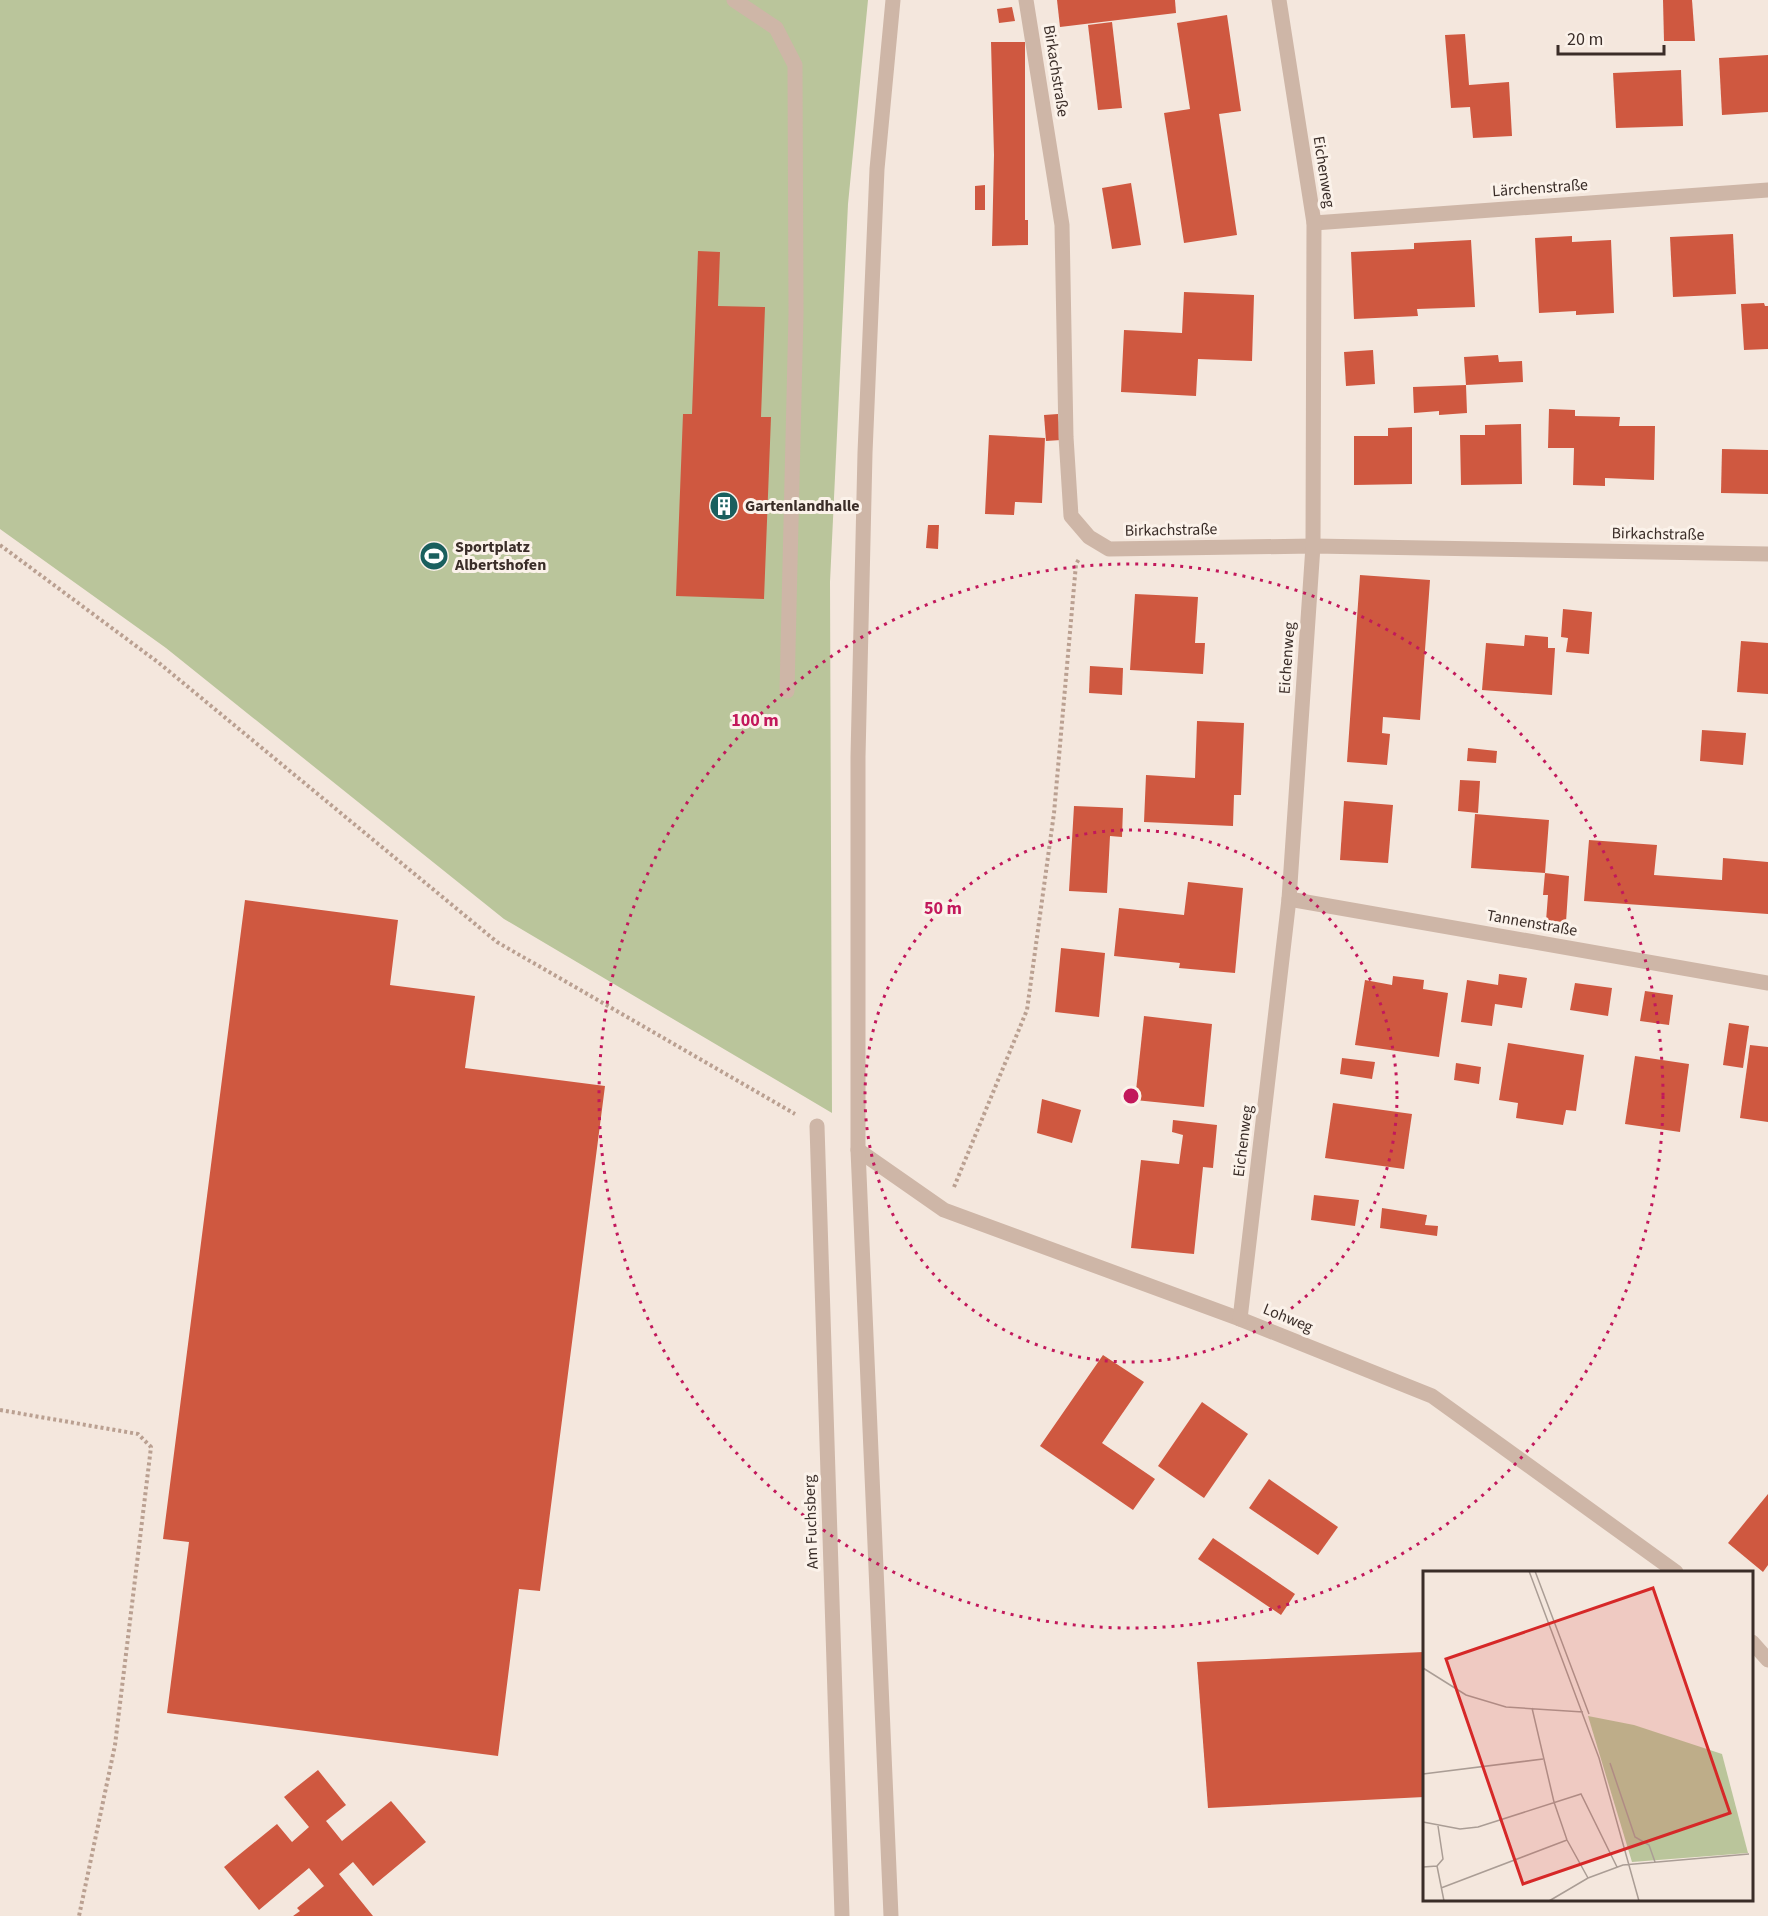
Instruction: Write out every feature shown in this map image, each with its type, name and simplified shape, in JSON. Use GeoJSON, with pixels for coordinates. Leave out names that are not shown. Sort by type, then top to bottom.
{"type":"FeatureCollection","features":[{"type":"Feature","properties":{"kind":"street"},"geometry":{"type":"LineString","coordinates":[[734,0],[776,28],[795,65],[796,313],[787,691]]}},
{"type":"Feature","properties":{"kind":"street"},"geometry":{"type":"LineString","coordinates":[[891,1916],[858,1150],[858,758],[865,453],[877,169],[893,0]]}},
{"type":"Feature","properties":{"kind":"street","name":"Birkachstraße"},"geometry":{"type":"LineString","coordinates":[[1026,0],[1062,225],[1066,437],[1071,516],[1089,537],[1109,549],[1313,546],[1768,554]]}},
{"type":"Feature","properties":{"kind":"street","name":"Eichenweg"},"geometry":{"type":"LineString","coordinates":[[1240,1319],[1289,898],[1313,546],[1314,223],[1279,0]]}},
{"type":"Feature","properties":{"kind":"street","name":"Lärchenstraße"},"geometry":{"type":"LineString","coordinates":[[1314,223],[1768,190]]}},
{"type":"Feature","properties":{"kind":"street","name":"Tannenstraße"},"geometry":{"type":"LineString","coordinates":[[1289,898],[1768,983]]}},
{"type":"Feature","properties":{"kind":"street","name":"Am Fuchsberg"},"geometry":{"type":"LineString","coordinates":[[817,1126],[842,1916]]}},
{"type":"Feature","properties":{"kind":"street","name":"Lohweg"},"geometry":{"type":"LineString","coordinates":[[858,1150],[944,1210],[1240,1319],[1432,1396],[1675,1571]]}},
{"type":"Feature","properties":{"kind":"street"},"geometry":{"type":"LineString","coordinates":[[1753,1643],[1768,1660]]}},
{"type":"Feature","properties":{"kind":"path"},"geometry":{"type":"LineString","coordinates":[[944,1210],[1027,1010],[1054,813],[1076,564],[1089,537]]}},
{"type":"Feature","properties":{"kind":"path"},"geometry":{"type":"LineString","coordinates":[[0,545],[159,663],[497,942],[817,1126]]}},
{"type":"Feature","properties":{"kind":"path"},"geometry":{"type":"LineString","coordinates":[[0,1410],[138,1434],[151,1447],[115,1745],[79,1916]]}},
{"type":"Feature","properties":{"kind":"green space","name":"Sportplatz Albertshofen"},"geometry":{"type":"Polygon","coordinates":[[[0,0],[868,0],[848,204],[830,582],[832,1113],[504,919],[166,648],[0,529],[0,0]]]}},
{"type":"Feature","properties":{"kind":"building"},"geometry":{"type":"Polygon","coordinates":[[[1057,0],[1175,0],[1176,13],[1060,27],[1057,0]]]}},
{"type":"Feature","properties":{"kind":"building"},"geometry":{"type":"Polygon","coordinates":[[[1663,0],[1692,0],[1695,41],[1664,41],[1663,0]]]}},
{"type":"Feature","properties":{"kind":"building"},"geometry":{"type":"Polygon","coordinates":[[[1012,7],[1015,21],[999,23],[997,9],[1012,7]]]}},
{"type":"Feature","properties":{"kind":"building"},"geometry":{"type":"Polygon","coordinates":[[[1227,15],[1241,111],[1219,114],[1237,235],[1184,243],[1164,113],[1190,109],[1177,23],[1227,15]]]}},
{"type":"Feature","properties":{"kind":"building"},"geometry":{"type":"Polygon","coordinates":[[[1112,22],[1122,108],[1098,110],[1088,25],[1112,22]]]}},
{"type":"Feature","properties":{"kind":"building"},"geometry":{"type":"Polygon","coordinates":[[[1465,34],[1469,85],[1509,82],[1512,136],[1473,138],[1470,107],[1451,108],[1445,35],[1465,34]]]}},
{"type":"Feature","properties":{"kind":"building"},"geometry":{"type":"Polygon","coordinates":[[[991,42],[1025,42],[1025,220],[1028,220],[1028,245],[992,246],[994,155],[991,42]]]}},
{"type":"Feature","properties":{"kind":"building"},"geometry":{"type":"Polygon","coordinates":[[[1768,55],[1768,112],[1722,115],[1719,58],[1768,55]]]}},
{"type":"Feature","properties":{"kind":"building"},"geometry":{"type":"Polygon","coordinates":[[[1681,70],[1683,126],[1616,128],[1613,73],[1681,70]]]}},
{"type":"Feature","properties":{"kind":"building"},"geometry":{"type":"Polygon","coordinates":[[[1131,183],[1141,245],[1112,249],[1102,188],[1131,183]]]}},
{"type":"Feature","properties":{"kind":"building"},"geometry":{"type":"Polygon","coordinates":[[[985,185],[985,210],[975,210],[975,186],[985,185]]]}},
{"type":"Feature","properties":{"kind":"building"},"geometry":{"type":"Polygon","coordinates":[[[1733,234],[1736,294],[1673,297],[1670,237],[1733,234]]]}},
{"type":"Feature","properties":{"kind":"building"},"geometry":{"type":"Polygon","coordinates":[[[1572,236],[1572,242],[1611,240],[1614,313],[1576,315],[1576,311],[1539,313],[1535,238],[1572,236]]]}},
{"type":"Feature","properties":{"kind":"building"},"geometry":{"type":"Polygon","coordinates":[[[1471,240],[1475,307],[1417,309],[1418,316],[1354,319],[1351,252],[1414,249],[1414,243],[1471,240]]]}},
{"type":"Feature","properties":{"kind":"building","name":"Gartenlandhalle"},"geometry":{"type":"Polygon","coordinates":[[[698,251],[720,252],[718,306],[765,307],[761,417],[771,417],[764,599],[676,596],[683,414],[692,414],[698,251]]]}},
{"type":"Feature","properties":{"kind":"building"},"geometry":{"type":"Polygon","coordinates":[[[1184,292],[1254,295],[1252,361],[1198,359],[1196,396],[1121,392],[1124,330],[1182,333],[1184,292]]]}},
{"type":"Feature","properties":{"kind":"building"},"geometry":{"type":"Polygon","coordinates":[[[1764,303],[1768,306],[1768,349],[1744,350],[1741,304],[1764,303]]]}},
{"type":"Feature","properties":{"kind":"building"},"geometry":{"type":"Polygon","coordinates":[[[1373,350],[1375,384],[1346,386],[1344,352],[1373,350]]]}},
{"type":"Feature","properties":{"kind":"building"},"geometry":{"type":"Polygon","coordinates":[[[1498,355],[1499,362],[1522,361],[1523,382],[1466,385],[1464,357],[1498,355]]]}},
{"type":"Feature","properties":{"kind":"building"},"geometry":{"type":"Polygon","coordinates":[[[1466,385],[1467,413],[1439,415],[1439,411],[1414,413],[1413,387],[1466,385]]]}},
{"type":"Feature","properties":{"kind":"building"},"geometry":{"type":"Polygon","coordinates":[[[1549,409],[1575,410],[1575,416],[1620,417],[1619,426],[1655,426],[1654,480],[1605,478],[1605,486],[1573,485],[1574,448],[1548,448],[1549,409]]]}},
{"type":"Feature","properties":{"kind":"building"},"geometry":{"type":"Polygon","coordinates":[[[1058,414],[1061,440],[1046,441],[1044,415],[1058,414]]]}},
{"type":"Feature","properties":{"kind":"building"},"geometry":{"type":"Polygon","coordinates":[[[1521,424],[1522,484],[1461,485],[1460,435],[1485,435],[1485,425],[1521,424]]]}},
{"type":"Feature","properties":{"kind":"building"},"geometry":{"type":"Polygon","coordinates":[[[1412,427],[1412,484],[1354,485],[1354,436],[1388,436],[1388,428],[1412,427]]]}},
{"type":"Feature","properties":{"kind":"building"},"geometry":{"type":"Polygon","coordinates":[[[989,435],[1045,438],[1042,503],[1015,502],[1014,515],[985,514],[989,435]]]}},
{"type":"Feature","properties":{"kind":"building"},"geometry":{"type":"Polygon","coordinates":[[[1722,449],[1768,450],[1768,494],[1721,493],[1722,449]]]}},
{"type":"Feature","properties":{"kind":"building"},"geometry":{"type":"Polygon","coordinates":[[[928,525],[939,525],[938,549],[926,548],[928,525]]]}},
{"type":"Feature","properties":{"kind":"building"},"geometry":{"type":"Polygon","coordinates":[[[1360,575],[1430,580],[1420,720],[1383,717],[1382,733],[1390,734],[1387,765],[1347,762],[1360,575]]]}},
{"type":"Feature","properties":{"kind":"building"},"geometry":{"type":"Polygon","coordinates":[[[1135,594],[1198,597],[1195,643],[1205,643],[1203,674],[1130,670],[1135,594]]]}},
{"type":"Feature","properties":{"kind":"building"},"geometry":{"type":"Polygon","coordinates":[[[1563,609],[1592,612],[1589,654],[1566,652],[1568,638],[1561,637],[1563,609]]]}},
{"type":"Feature","properties":{"kind":"building"},"geometry":{"type":"Polygon","coordinates":[[[1525,635],[1548,637],[1548,648],[1555,648],[1552,695],[1482,690],[1486,643],[1524,646],[1525,635]]]}},
{"type":"Feature","properties":{"kind":"building"},"geometry":{"type":"Polygon","coordinates":[[[1741,641],[1768,643],[1768,694],[1737,692],[1741,641]]]}},
{"type":"Feature","properties":{"kind":"building"},"geometry":{"type":"Polygon","coordinates":[[[1090,666],[1123,668],[1122,695],[1089,693],[1090,666]]]}},
{"type":"Feature","properties":{"kind":"building"},"geometry":{"type":"Polygon","coordinates":[[[1197,721],[1244,723],[1241,795],[1234,795],[1233,826],[1144,822],[1146,775],[1195,778],[1197,721]]]}},
{"type":"Feature","properties":{"kind":"building"},"geometry":{"type":"Polygon","coordinates":[[[1702,730],[1746,733],[1743,765],[1700,761],[1702,730]]]}},
{"type":"Feature","properties":{"kind":"building"},"geometry":{"type":"Polygon","coordinates":[[[1468,748],[1497,751],[1496,763],[1467,761],[1468,748]]]}},
{"type":"Feature","properties":{"kind":"building"},"geometry":{"type":"Polygon","coordinates":[[[1460,780],[1480,781],[1478,813],[1458,811],[1460,780]]]}},
{"type":"Feature","properties":{"kind":"building"},"geometry":{"type":"Polygon","coordinates":[[[1344,801],[1393,805],[1388,863],[1340,860],[1344,801]]]}},
{"type":"Feature","properties":{"kind":"building"},"geometry":{"type":"Polygon","coordinates":[[[1074,806],[1123,808],[1122,837],[1110,836],[1107,893],[1069,891],[1074,806]]]}},
{"type":"Feature","properties":{"kind":"building"},"geometry":{"type":"Polygon","coordinates":[[[1475,814],[1549,820],[1545,873],[1471,868],[1475,814]]]}},
{"type":"Feature","properties":{"kind":"building"},"geometry":{"type":"Polygon","coordinates":[[[1589,840],[1657,845],[1654,875],[1722,880],[1723,858],[1768,862],[1768,914],[1584,901],[1589,840]]]}},
{"type":"Feature","properties":{"kind":"building"},"geometry":{"type":"Polygon","coordinates":[[[1545,873],[1569,876],[1566,922],[1546,921],[1548,895],[1543,895],[1545,873]]]}},
{"type":"Feature","properties":{"kind":"building"},"geometry":{"type":"Polygon","coordinates":[[[1188,882],[1243,888],[1235,973],[1179,968],[1180,963],[1114,956],[1119,908],[1184,915],[1188,882]]]}},
{"type":"Feature","properties":{"kind":"building"},"geometry":{"type":"Polygon","coordinates":[[[245,900],[398,920],[390,985],[475,996],[465,1068],[605,1086],[540,1591],[519,1589],[498,1756],[167,1713],[189,1542],[163,1539],[245,900]]]}},
{"type":"Feature","properties":{"kind":"building"},"geometry":{"type":"Polygon","coordinates":[[[1061,948],[1105,953],[1099,1017],[1055,1012],[1061,948]]]}},
{"type":"Feature","properties":{"kind":"building"},"geometry":{"type":"Polygon","coordinates":[[[1499,974],[1527,978],[1522,1008],[1495,1004],[1492,1026],[1461,1022],[1467,980],[1498,985],[1499,974]]]}},
{"type":"Feature","properties":{"kind":"building"},"geometry":{"type":"Polygon","coordinates":[[[1393,976],[1424,980],[1423,989],[1448,993],[1439,1057],[1355,1045],[1365,980],[1392,985],[1393,976]]]}},
{"type":"Feature","properties":{"kind":"building"},"geometry":{"type":"Polygon","coordinates":[[[1575,983],[1612,988],[1608,1016],[1570,1010],[1575,983]]]}},
{"type":"Feature","properties":{"kind":"building"},"geometry":{"type":"Polygon","coordinates":[[[1645,991],[1673,995],[1669,1025],[1640,1021],[1645,991]]]}},
{"type":"Feature","properties":{"kind":"building"},"geometry":{"type":"Polygon","coordinates":[[[1144,1016],[1212,1024],[1204,1107],[1135,1100],[1144,1016]]]}},
{"type":"Feature","properties":{"kind":"building"},"geometry":{"type":"Polygon","coordinates":[[[1729,1023],[1749,1026],[1743,1068],[1723,1065],[1729,1023]]]}},
{"type":"Feature","properties":{"kind":"building"},"geometry":{"type":"Polygon","coordinates":[[[1508,1043],[1584,1055],[1576,1111],[1566,1110],[1563,1125],[1516,1118],[1518,1103],[1499,1100],[1508,1043]]]}},
{"type":"Feature","properties":{"kind":"building"},"geometry":{"type":"Polygon","coordinates":[[[1750,1045],[1768,1047],[1768,1122],[1740,1118],[1750,1045]]]}},
{"type":"Feature","properties":{"kind":"building"},"geometry":{"type":"Polygon","coordinates":[[[1635,1056],[1689,1064],[1680,1132],[1625,1124],[1635,1056]]]}},
{"type":"Feature","properties":{"kind":"building"},"geometry":{"type":"Polygon","coordinates":[[[1342,1058],[1375,1062],[1372,1079],[1340,1074],[1342,1058]]]}},
{"type":"Feature","properties":{"kind":"building"},"geometry":{"type":"Polygon","coordinates":[[[1456,1063],[1481,1067],[1479,1084],[1454,1080],[1456,1063]]]}},
{"type":"Feature","properties":{"kind":"building"},"geometry":{"type":"Polygon","coordinates":[[[1042,1099],[1081,1110],[1072,1143],[1037,1133],[1042,1099]]]}},
{"type":"Feature","properties":{"kind":"building"},"geometry":{"type":"Polygon","coordinates":[[[1333,1103],[1412,1114],[1404,1169],[1325,1158],[1333,1103]]]}},
{"type":"Feature","properties":{"kind":"building"},"geometry":{"type":"Polygon","coordinates":[[[1173,1120],[1217,1125],[1213,1168],[1203,1167],[1194,1254],[1131,1248],[1141,1160],[1179,1164],[1183,1135],[1172,1132],[1173,1120]]]}},
{"type":"Feature","properties":{"kind":"building"},"geometry":{"type":"Polygon","coordinates":[[[1314,1195],[1359,1200],[1355,1226],[1311,1220],[1314,1195]]]}},
{"type":"Feature","properties":{"kind":"building"},"geometry":{"type":"Polygon","coordinates":[[[1382,1208],[1427,1215],[1425,1225],[1438,1226],[1437,1236],[1380,1228],[1382,1208]]]}},
{"type":"Feature","properties":{"kind":"building"},"geometry":{"type":"Polygon","coordinates":[[[1103,1355],[1144,1382],[1102,1443],[1155,1479],[1133,1510],[1040,1446],[1103,1355]]]}},
{"type":"Feature","properties":{"kind":"building"},"geometry":{"type":"Polygon","coordinates":[[[1202,1402],[1248,1434],[1204,1498],[1158,1466],[1202,1402]]]}},
{"type":"Feature","properties":{"kind":"building"},"geometry":{"type":"Polygon","coordinates":[[[1269,1479],[1338,1527],[1318,1555],[1249,1508],[1269,1479]]]}},
{"type":"Feature","properties":{"kind":"building"},"geometry":{"type":"Polygon","coordinates":[[[1768,1494],[1768,1565],[1763,1572],[1728,1543],[1768,1494]]]}},
{"type":"Feature","properties":{"kind":"building"},"geometry":{"type":"Polygon","coordinates":[[[1213,1538],[1295,1594],[1281,1615],[1198,1559],[1213,1538]]]}},
{"type":"Feature","properties":{"kind":"building"},"geometry":{"type":"Polygon","coordinates":[[[1423,1652],[1423,1797],[1208,1808],[1197,1662],[1423,1652]]]}},
{"type":"Feature","properties":{"kind":"building"},"geometry":{"type":"Polygon","coordinates":[[[318,1770],[346,1805],[326,1821],[342,1841],[391,1801],[426,1842],[373,1886],[353,1862],[339,1874],[373,1916],[293,1916],[300,1911],[297,1908],[324,1886],[309,1868],[259,1910],[224,1867],[277,1824],[292,1842],[309,1827],[284,1797],[318,1770]]]}},
{"type":"Feature","properties":{"kind":"place","name":"Gartenlandhalle"},"geometry":{"type":"Point","coordinates":[724,506]}},
{"type":"Feature","properties":{"kind":"place","name":"Sportplatz Albertshofen"},"geometry":{"type":"Point","coordinates":[434,556]}}]}
